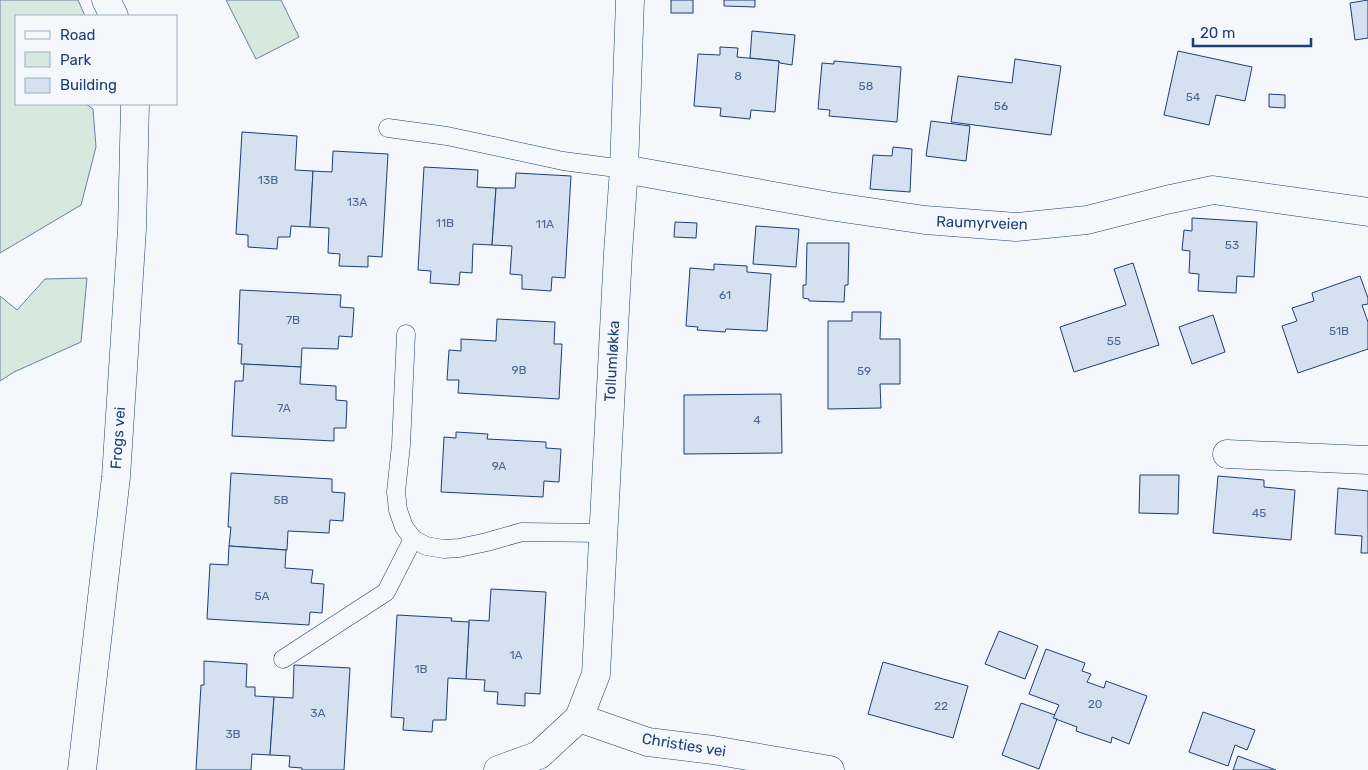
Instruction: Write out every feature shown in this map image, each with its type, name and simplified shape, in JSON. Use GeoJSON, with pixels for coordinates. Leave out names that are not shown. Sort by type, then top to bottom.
{"type":"FeatureCollection","features":[{"type":"Feature","properties":{"kind":"street"},"geometry":{"type":"LineString","coordinates":[[106,0],[114,15]]}},
{"type":"Feature","properties":{"kind":"street","name":"Tollumløkka"},"geometry":{"type":"LineString","coordinates":[[580,718],[596,674],[602,533],[624,169],[630,0]]}},
{"type":"Feature","properties":{"kind":"street","name":"Frogs vei"},"geometry":{"type":"LineString","coordinates":[[82,770],[116,477],[132,229],[135,105]]}},
{"type":"Feature","properties":{"kind":"street","name":"Raumyrveien"},"geometry":{"type":"LineString","coordinates":[[624,169],[829,206],[925,220],[1016,227],[1087,220],[1213,190],[1368,212]]}},
{"type":"Feature","properties":{"kind":"street"},"geometry":{"type":"LineString","coordinates":[[1227,454],[1368,460]]}},
{"type":"Feature","properties":{"kind":"street"},"geometry":{"type":"LineString","coordinates":[[498,770],[539,755],[580,718]]}},
{"type":"Feature","properties":{"kind":"street","name":"Christies vei"},"geometry":{"type":"LineString","coordinates":[[580,718],[648,742],[713,750],[830,770]]}},
{"type":"Feature","properties":{"kind":"lane"},"geometry":{"type":"LineString","coordinates":[[388,128],[447,136],[563,161],[624,169]]}},
{"type":"Feature","properties":{"kind":"lane"},"geometry":{"type":"LineString","coordinates":[[406,334],[401,445],[396,492],[398,510],[404,527],[413,539],[426,546],[444,549],[478,544],[522,532],[602,533]]}},
{"type":"Feature","properties":{"kind":"lane"},"geometry":{"type":"LineString","coordinates":[[283,659],[386,592],[413,539]]}},
{"type":"Feature","properties":{"kind":"green space"},"geometry":{"type":"Polygon","coordinates":[[[0,0],[78,0],[85,15],[15,15],[15,105],[87,105],[93,109],[96,147],[81,205],[0,253],[0,0]]]}},
{"type":"Feature","properties":{"kind":"green space"},"geometry":{"type":"Polygon","coordinates":[[[226,0],[281,0],[299,37],[256,59],[226,0]]]}},
{"type":"Feature","properties":{"kind":"green space"},"geometry":{"type":"Polygon","coordinates":[[[87,278],[81,342],[14,372],[0,381],[0,296],[17,310],[45,279],[87,278]]]}},
{"type":"Feature","properties":{"kind":"building"},"geometry":{"type":"Polygon","coordinates":[[[671,0],[693,0],[693,13],[671,13],[671,0]]]}},
{"type":"Feature","properties":{"kind":"building"},"geometry":{"type":"Polygon","coordinates":[[[724,0],[755,0],[755,7],[724,6],[724,0]]]}},
{"type":"Feature","properties":{"kind":"building"},"geometry":{"type":"Polygon","coordinates":[[[1368,0],[1368,38],[1355,40],[1350,3],[1368,0]]]}},
{"type":"Feature","properties":{"kind":"building"},"geometry":{"type":"Polygon","coordinates":[[[752,31],[795,35],[792,65],[780,63],[779,61],[750,58],[752,31]]]}},
{"type":"Feature","properties":{"kind":"building"},"geometry":{"type":"Polygon","coordinates":[[[720,47],[738,48],[737,57],[779,61],[775,112],[751,110],[750,119],[720,116],[721,108],[694,106],[698,54],[720,55],[720,47]]]}},
{"type":"Feature","properties":{"kind":"building"},"geometry":{"type":"Polygon","coordinates":[[[1178,51],[1252,67],[1245,101],[1216,95],[1209,125],[1164,115],[1178,51]]]}},
{"type":"Feature","properties":{"kind":"building"},"geometry":{"type":"Polygon","coordinates":[[[1015,59],[1061,66],[1051,135],[951,122],[958,76],[1012,83],[1015,59]]]}},
{"type":"Feature","properties":{"kind":"building"},"geometry":{"type":"Polygon","coordinates":[[[834,61],[901,67],[897,122],[829,116],[830,110],[818,109],[822,63],[834,64],[834,61]]]}},
{"type":"Feature","properties":{"kind":"building"},"geometry":{"type":"Polygon","coordinates":[[[1269,94],[1285,95],[1285,108],[1269,107],[1269,94]]]}},
{"type":"Feature","properties":{"kind":"building"},"geometry":{"type":"Polygon","coordinates":[[[931,121],[970,126],[966,161],[926,156],[931,121]]]}},
{"type":"Feature","properties":{"kind":"building"},"geometry":{"type":"Polygon","coordinates":[[[242,132],[297,136],[295,170],[313,171],[310,227],[291,226],[290,237],[278,237],[277,249],[248,247],[248,235],[236,234],[242,132]]]}},
{"type":"Feature","properties":{"kind":"building"},"geometry":{"type":"Polygon","coordinates":[[[893,147],[912,149],[910,192],[870,189],[873,155],[892,156],[893,147]]]}},
{"type":"Feature","properties":{"kind":"building"},"geometry":{"type":"Polygon","coordinates":[[[333,151],[388,154],[382,257],[368,256],[368,267],[339,266],[340,254],[328,253],[329,228],[310,227],[313,171],[332,172],[333,151]]]}},
{"type":"Feature","properties":{"kind":"building"},"geometry":{"type":"Polygon","coordinates":[[[424,167],[478,170],[477,187],[496,188],[492,245],[473,244],[472,273],[460,272],[459,285],[430,283],[431,271],[418,270],[424,167]]]}},
{"type":"Feature","properties":{"kind":"building"},"geometry":{"type":"Polygon","coordinates":[[[516,173],[571,176],[565,278],[552,277],[551,291],[522,289],[522,275],[510,274],[512,246],[492,245],[496,188],[515,188],[516,173]]]}},
{"type":"Feature","properties":{"kind":"building"},"geometry":{"type":"Polygon","coordinates":[[[1192,218],[1257,222],[1254,277],[1237,276],[1236,293],[1198,291],[1199,274],[1189,273],[1190,251],[1182,250],[1184,230],[1192,231],[1192,218]]]}},
{"type":"Feature","properties":{"kind":"building"},"geometry":{"type":"Polygon","coordinates":[[[675,222],[697,223],[696,238],[674,237],[675,222]]]}},
{"type":"Feature","properties":{"kind":"building"},"geometry":{"type":"Polygon","coordinates":[[[756,226],[799,229],[796,267],[753,264],[756,226]]]}},
{"type":"Feature","properties":{"kind":"building"},"geometry":{"type":"Polygon","coordinates":[[[807,243],[849,243],[848,285],[845,285],[844,302],[809,301],[809,299],[803,298],[803,285],[806,285],[807,243]]]}},
{"type":"Feature","properties":{"kind":"building"},"geometry":{"type":"Polygon","coordinates":[[[1133,263],[1159,345],[1074,372],[1060,327],[1126,305],[1114,269],[1133,263]]]}},
{"type":"Feature","properties":{"kind":"building"},"geometry":{"type":"Polygon","coordinates":[[[714,264],[747,266],[747,272],[771,274],[767,331],[726,329],[725,332],[697,330],[698,327],[686,326],[690,268],[714,270],[714,264]]]}},
{"type":"Feature","properties":{"kind":"building"},"geometry":{"type":"Polygon","coordinates":[[[1360,276],[1368,298],[1368,304],[1362,305],[1368,322],[1368,349],[1298,373],[1282,326],[1297,321],[1292,308],[1314,301],[1312,293],[1360,276]]]}},
{"type":"Feature","properties":{"kind":"building"},"geometry":{"type":"Polygon","coordinates":[[[240,290],[341,295],[340,307],[354,308],[352,337],[339,336],[338,349],[302,348],[301,367],[241,364],[242,344],[238,344],[240,290]]]}},
{"type":"Feature","properties":{"kind":"building"},"geometry":{"type":"Polygon","coordinates":[[[852,312],[881,312],[880,339],[900,339],[900,384],[880,384],[881,408],[828,409],[828,321],[852,321],[852,312]]]}},
{"type":"Feature","properties":{"kind":"building"},"geometry":{"type":"Polygon","coordinates":[[[1213,315],[1225,352],[1192,364],[1179,327],[1213,315]]]}},
{"type":"Feature","properties":{"kind":"building"},"geometry":{"type":"Polygon","coordinates":[[[497,319],[555,322],[554,344],[562,344],[559,399],[458,393],[459,380],[447,380],[449,350],[461,351],[461,339],[496,341],[497,319]]]}},
{"type":"Feature","properties":{"kind":"building"},"geometry":{"type":"Polygon","coordinates":[[[244,364],[301,367],[300,384],[336,386],[336,400],[347,401],[346,428],[334,428],[334,441],[232,436],[235,381],[243,381],[244,364]]]}},
{"type":"Feature","properties":{"kind":"building"},"geometry":{"type":"Polygon","coordinates":[[[781,394],[782,453],[684,454],[684,395],[781,394]]]}},
{"type":"Feature","properties":{"kind":"building"},"geometry":{"type":"Polygon","coordinates":[[[456,432],[488,434],[487,439],[546,442],[546,448],[561,449],[559,482],[544,481],[543,497],[441,492],[444,437],[456,438],[456,432]]]}},
{"type":"Feature","properties":{"kind":"building"},"geometry":{"type":"Polygon","coordinates":[[[231,473],[332,479],[332,492],[345,493],[343,521],[330,520],[329,533],[288,531],[287,550],[229,546],[231,527],[228,527],[231,473]]]}},
{"type":"Feature","properties":{"kind":"building"},"geometry":{"type":"Polygon","coordinates":[[[1140,475],[1179,475],[1178,514],[1139,513],[1140,475]]]}},
{"type":"Feature","properties":{"kind":"building"},"geometry":{"type":"Polygon","coordinates":[[[1218,476],[1264,480],[1264,487],[1295,490],[1291,540],[1213,533],[1218,476]]]}},
{"type":"Feature","properties":{"kind":"building"},"geometry":{"type":"Polygon","coordinates":[[[1338,488],[1368,491],[1368,553],[1361,553],[1362,536],[1335,534],[1338,488]]]}},
{"type":"Feature","properties":{"kind":"building"},"geometry":{"type":"Polygon","coordinates":[[[229,546],[286,550],[285,568],[313,570],[311,583],[324,584],[322,613],[310,612],[309,625],[207,619],[210,564],[228,565],[229,546]]]}},
{"type":"Feature","properties":{"kind":"building"},"geometry":{"type":"Polygon","coordinates":[[[491,589],[546,592],[540,694],[525,693],[525,706],[497,704],[498,692],[484,691],[485,680],[466,679],[469,620],[489,621],[491,589]]]}},
{"type":"Feature","properties":{"kind":"building"},"geometry":{"type":"Polygon","coordinates":[[[397,615],[452,618],[451,621],[469,622],[466,679],[448,678],[446,720],[433,720],[432,732],[403,730],[404,718],[391,717],[397,615]]]}},
{"type":"Feature","properties":{"kind":"building"},"geometry":{"type":"Polygon","coordinates":[[[999,631],[1038,646],[1025,679],[985,664],[999,631]]]}},
{"type":"Feature","properties":{"kind":"building"},"geometry":{"type":"Polygon","coordinates":[[[1046,649],[1085,663],[1082,671],[1091,674],[1087,682],[1104,688],[1106,681],[1147,696],[1129,744],[1112,737],[1111,743],[1076,731],[1077,727],[1053,718],[1059,705],[1029,694],[1046,649]]]}},
{"type":"Feature","properties":{"kind":"building"},"geometry":{"type":"Polygon","coordinates":[[[204,661],[247,664],[246,687],[255,687],[255,696],[274,697],[270,755],[252,754],[251,770],[196,770],[201,685],[204,685],[204,661]]]}},
{"type":"Feature","properties":{"kind":"building"},"geometry":{"type":"Polygon","coordinates":[[[883,662],[968,686],[953,738],[868,714],[883,662]]]}},
{"type":"Feature","properties":{"kind":"building"},"geometry":{"type":"Polygon","coordinates":[[[294,665],[350,668],[344,770],[302,770],[302,768],[289,767],[290,756],[270,755],[274,697],[293,698],[294,665]]]}},
{"type":"Feature","properties":{"kind":"building"},"geometry":{"type":"Polygon","coordinates":[[[1021,703],[1055,715],[1053,718],[1057,719],[1039,769],[1002,755],[1021,703]]]}},
{"type":"Feature","properties":{"kind":"building"},"geometry":{"type":"Polygon","coordinates":[[[1203,712],[1255,730],[1247,750],[1235,745],[1228,766],[1189,752],[1203,712]]]}},
{"type":"Feature","properties":{"kind":"building"},"geometry":{"type":"Polygon","coordinates":[[[1238,756],[1276,770],[1233,770],[1238,756]]]}}]}
